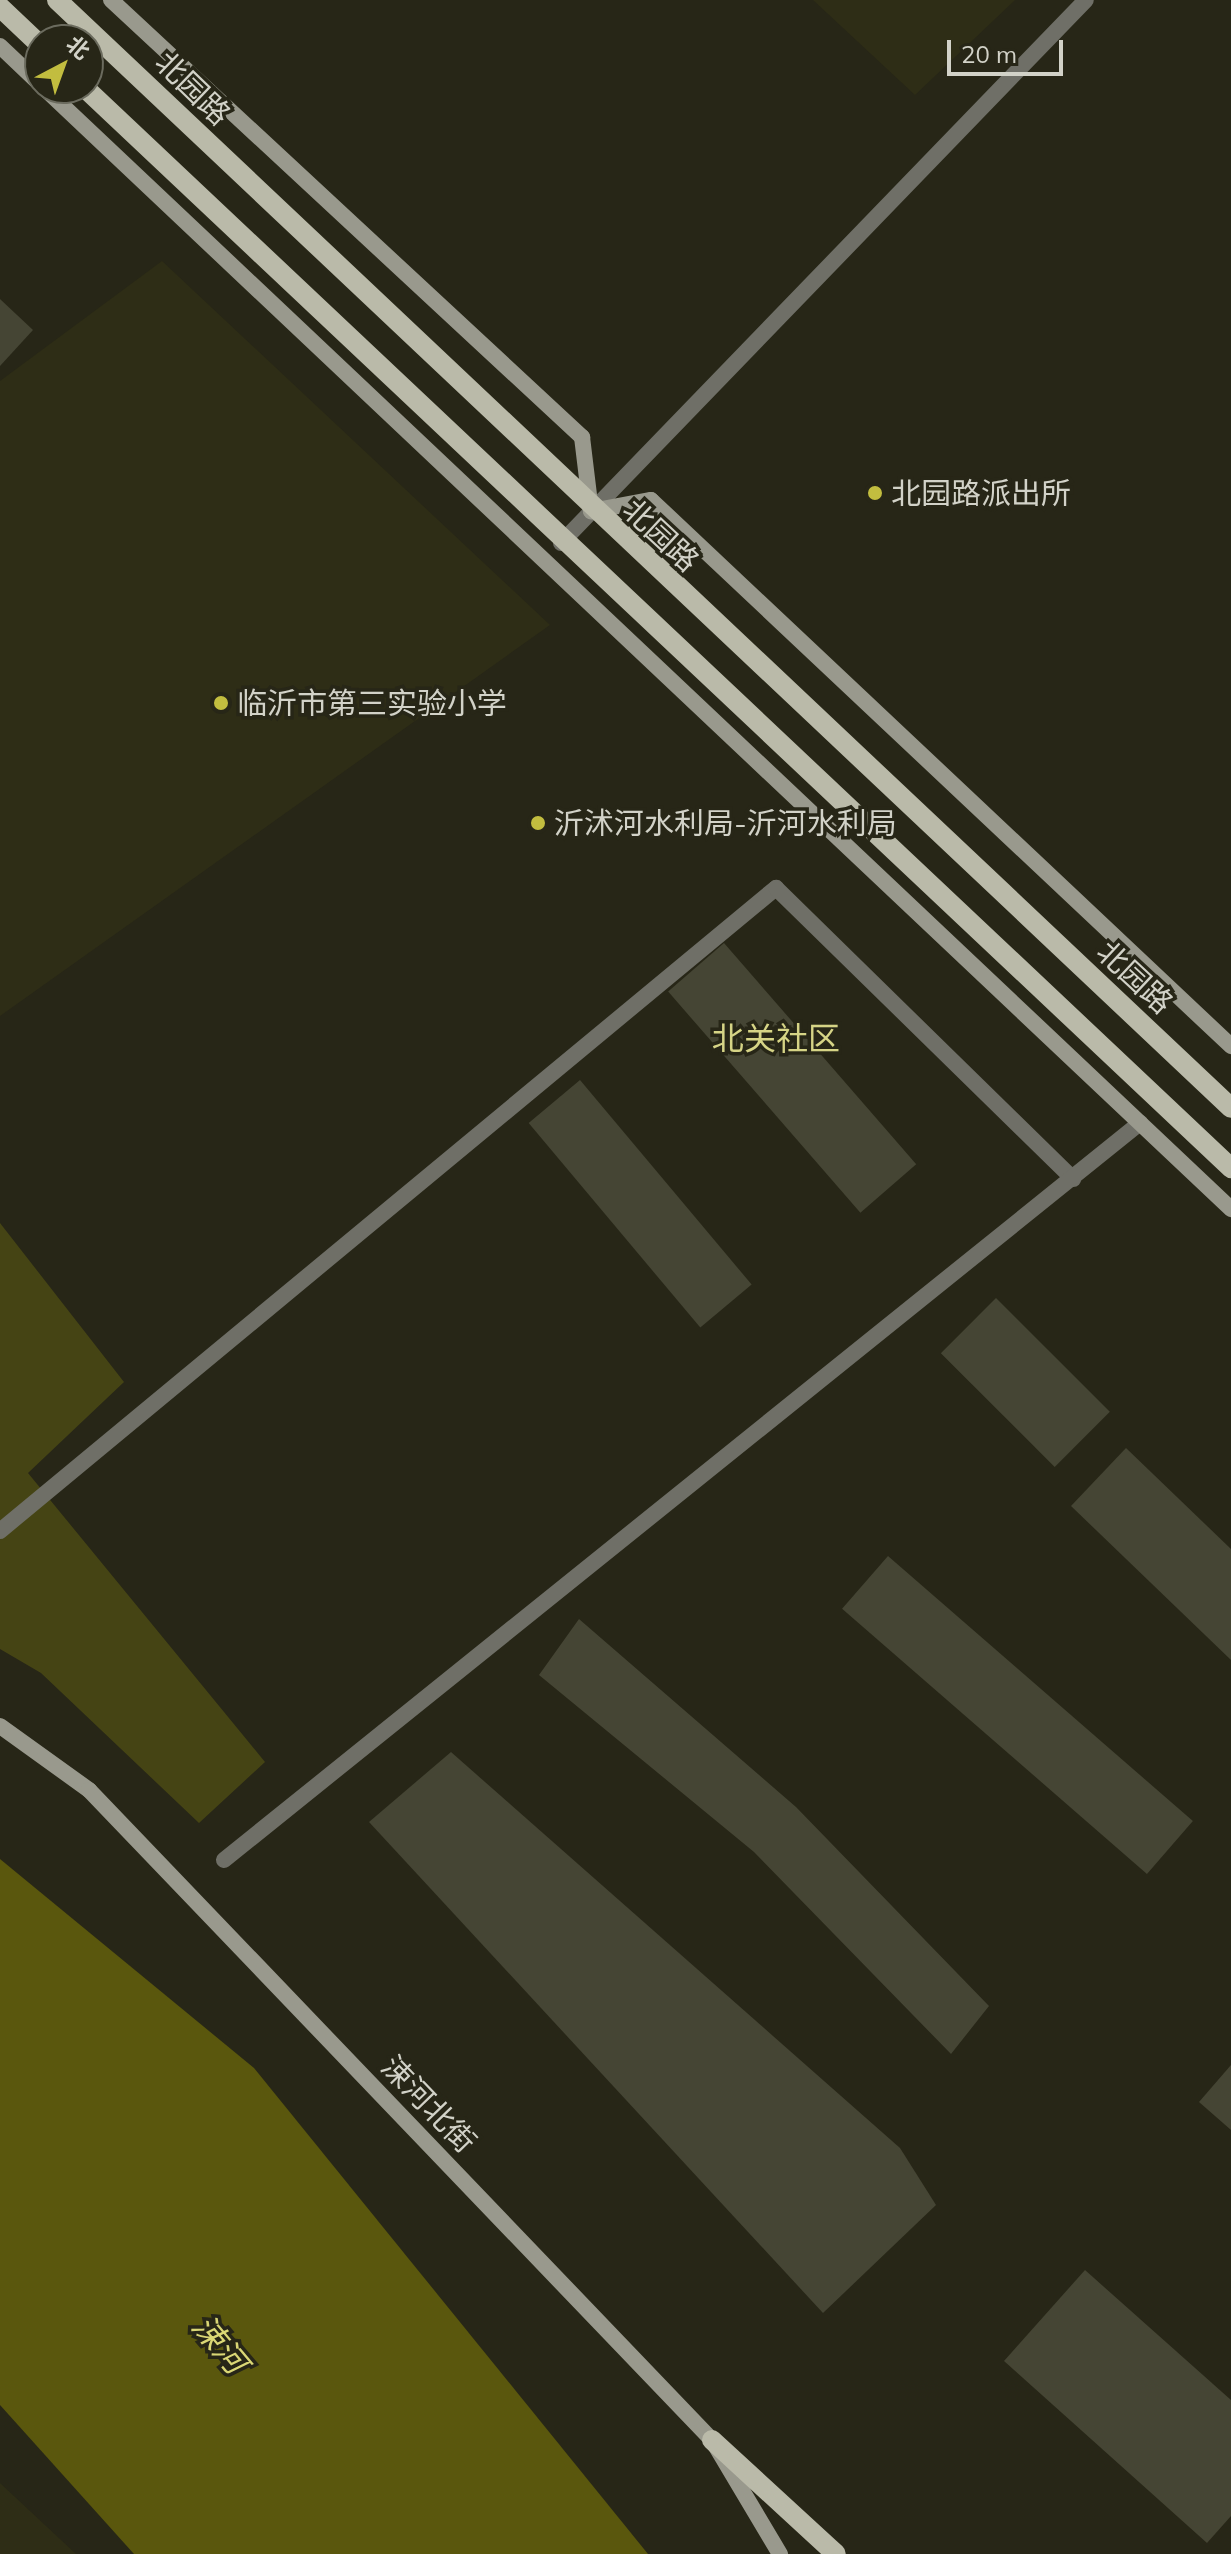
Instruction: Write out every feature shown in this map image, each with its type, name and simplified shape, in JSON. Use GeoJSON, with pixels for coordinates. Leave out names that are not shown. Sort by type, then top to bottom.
{"type":"FeatureCollection","features":[{"type":"Feature","properties":{"kind":"main road","name":"北园路"},"geometry":{"type":"LineString","coordinates":[[57,0],[591,511],[1231,1108]]}},
{"type":"Feature","properties":{"kind":"main road"},"geometry":{"type":"LineString","coordinates":[[0,7],[24,30]]}},
{"type":"Feature","properties":{"kind":"main road"},"geometry":{"type":"LineString","coordinates":[[102,104],[561,543],[1231,1168]]}},
{"type":"Feature","properties":{"kind":"main road"},"geometry":{"type":"LineString","coordinates":[[712,2440],[836,2554]]}},
{"type":"Feature","properties":{"kind":"street"},"geometry":{"type":"LineString","coordinates":[[111,0],[582,437],[591,511]]}},
{"type":"Feature","properties":{"kind":"street"},"geometry":{"type":"LineString","coordinates":[[561,543],[1086,0]]}},
{"type":"Feature","properties":{"kind":"street"},"geometry":{"type":"LineString","coordinates":[[0,46],[24,69]]}},
{"type":"Feature","properties":{"kind":"street"},"geometry":{"type":"LineString","coordinates":[[61,104],[1231,1209]]}},
{"type":"Feature","properties":{"kind":"street"},"geometry":{"type":"LineString","coordinates":[[591,511],[651,500],[1231,1046]]}},
{"type":"Feature","properties":{"kind":"street"},"geometry":{"type":"LineString","coordinates":[[0,1531],[776,888],[1073,1179]]}},
{"type":"Feature","properties":{"kind":"street"},"geometry":{"type":"LineString","coordinates":[[224,1860],[1140,1123]]}},
{"type":"Feature","properties":{"kind":"street","name":"涑河北街"},"geometry":{"type":"LineString","coordinates":[[0,1726],[89,1790],[712,2440],[780,2554]]}},
{"type":"Feature","properties":{"kind":"shaded area"},"geometry":{"type":"Polygon","coordinates":[[[813,0],[1015,0],[915,95],[813,0]]]}},
{"type":"Feature","properties":{"kind":"shaded area","name":"临沂市第三实验小学"},"geometry":{"type":"Polygon","coordinates":[[[162,261],[550,625],[0,1016],[0,381],[162,261]]]}},
{"type":"Feature","properties":{"kind":"shaded area"},"geometry":{"type":"Polygon","coordinates":[[[0,1223],[124,1382],[28,1473],[265,1762],[199,1823],[41,1673],[0,1649],[0,1223]]]}},
{"type":"Feature","properties":{"kind":"shaded area"},"geometry":{"type":"Polygon","coordinates":[[[0,2483],[76,2554],[0,2554],[0,2483]]]}},
{"type":"Feature","properties":{"kind":"water","name":"涑河"},"geometry":{"type":"Polygon","coordinates":[[[0,1859],[254,2068],[648,2554],[134,2554],[0,2405],[0,1859]]]}},
{"type":"Feature","properties":{"kind":"building"},"geometry":{"type":"Polygon","coordinates":[[[0,299],[33,330],[0,366],[0,299]]]}},
{"type":"Feature","properties":{"kind":"building"},"geometry":{"type":"Polygon","coordinates":[[[724,943],[916,1164],[860,1213],[668,992],[724,943]]]}},
{"type":"Feature","properties":{"kind":"building"},"geometry":{"type":"Polygon","coordinates":[[[580,1080],[752,1285],[700,1328],[529,1123],[580,1080]]]}},
{"type":"Feature","properties":{"kind":"building"},"geometry":{"type":"Polygon","coordinates":[[[996,1298],[1110,1412],[1055,1467],[941,1353],[996,1298]]]}},
{"type":"Feature","properties":{"kind":"building"},"geometry":{"type":"Polygon","coordinates":[[[1126,1448],[1231,1549],[1231,1660],[1071,1506],[1126,1448]]]}},
{"type":"Feature","properties":{"kind":"building"},"geometry":{"type":"Polygon","coordinates":[[[888,1556],[1193,1821],[1147,1874],[842,1609],[888,1556]]]}},
{"type":"Feature","properties":{"kind":"building"},"geometry":{"type":"Polygon","coordinates":[[[579,1619],[796,1807],[989,2006],[951,2054],[754,1852],[539,1675],[579,1619]]]}},
{"type":"Feature","properties":{"kind":"building"},"geometry":{"type":"Polygon","coordinates":[[[451,1752],[900,2148],[936,2205],[823,2313],[369,1822],[451,1752]]]}},
{"type":"Feature","properties":{"kind":"building"},"geometry":{"type":"Polygon","coordinates":[[[1231,2065],[1231,2130],[1199,2102],[1231,2065]]]}},
{"type":"Feature","properties":{"kind":"building"},"geometry":{"type":"Polygon","coordinates":[[[1085,2270],[1231,2400],[1231,2516],[1207,2543],[1004,2361],[1085,2270]]]}},
{"type":"Feature","properties":{"kind":"place","name":"北园路派出所"},"geometry":{"type":"Point","coordinates":[875,493]}},
{"type":"Feature","properties":{"kind":"place","name":"临沂市第三实验小学"},"geometry":{"type":"Point","coordinates":[221,703]}},
{"type":"Feature","properties":{"kind":"place","name":"沂沭河水利局-沂河水利局"},"geometry":{"type":"Point","coordinates":[538,823]}},
{"type":"Feature","properties":{"kind":"district","name":"北关社区"},"geometry":{"type":"Point","coordinates":[776,1038]}}]}
